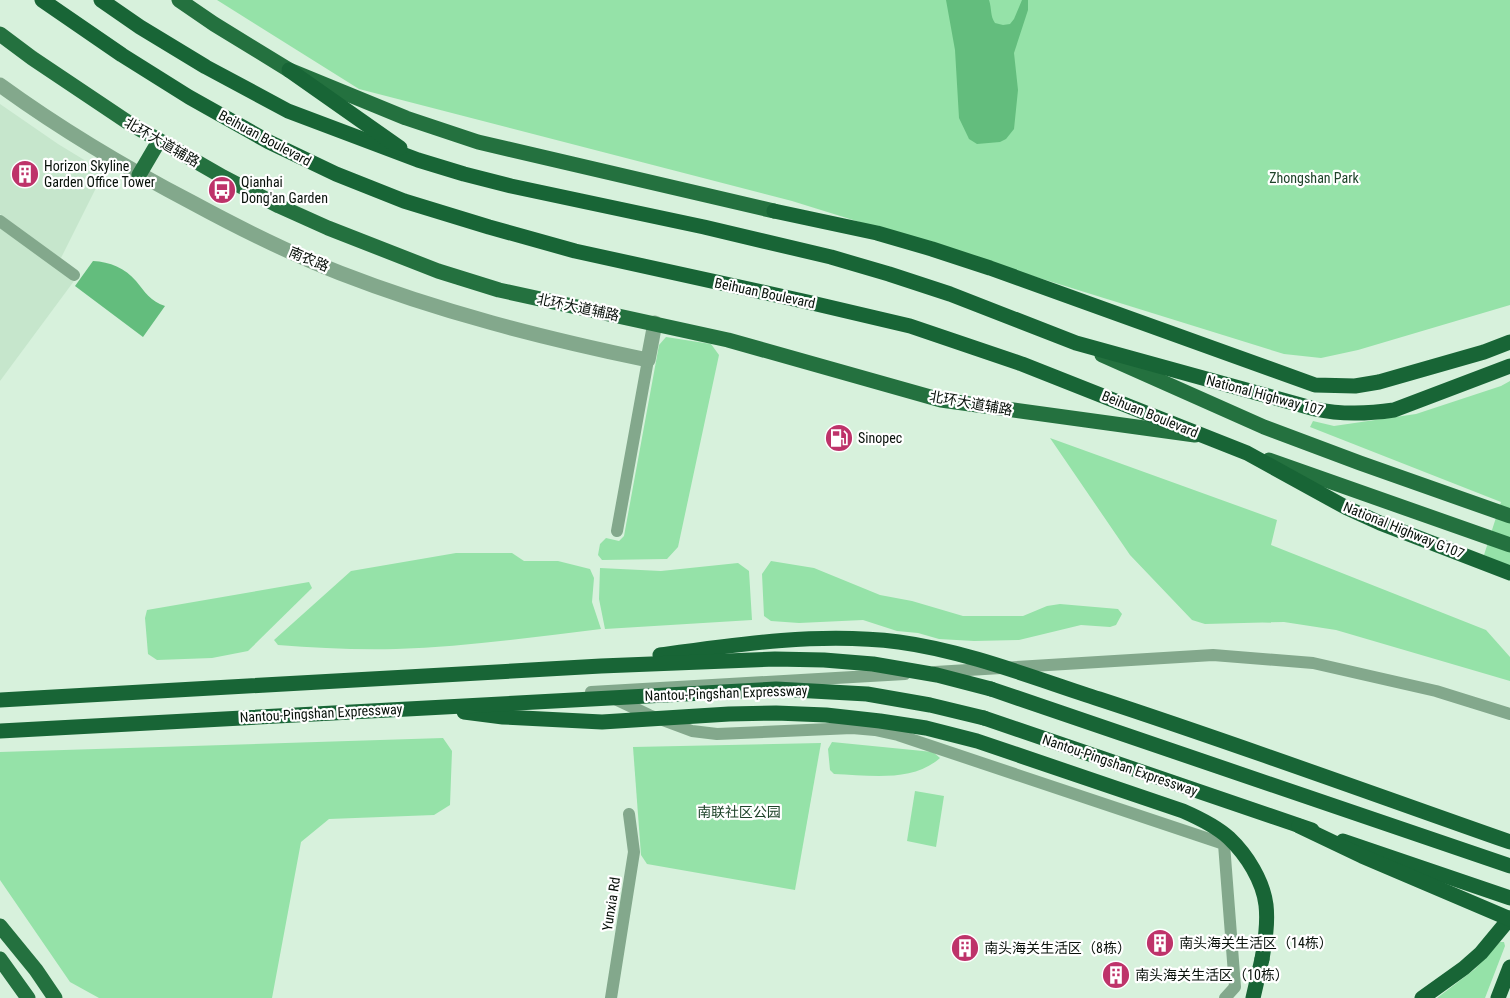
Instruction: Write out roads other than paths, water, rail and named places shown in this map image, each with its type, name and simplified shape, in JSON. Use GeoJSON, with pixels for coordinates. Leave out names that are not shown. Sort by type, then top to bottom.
{"type":"FeatureCollection","features":[{"type":"Feature","properties":{"kind":"highway","name":"Beihuan Boulevard"},"geometry":{"type":"LineString","coordinates":[[42,0],[122,55],[189,97],[269,142],[336,174],[404,201],[490,228],[575,251],[910,326],[1022,364],[1247,453]]}},
{"type":"Feature","properties":{"kind":"highway"},"geometry":{"type":"LineString","coordinates":[[101,0],[140,27],[206,67],[288,111],[418,160],[510,186],[704,227],[831,257],[950,294],[1076,343]]}},
{"type":"Feature","properties":{"kind":"highway"},"geometry":{"type":"LineString","coordinates":[[289,70],[418,160]]}},
{"type":"Feature","properties":{"kind":"highway"},"geometry":{"type":"LineString","coordinates":[[774,211],[877,234],[932,249],[990,268],[1315,385],[1355,386],[1379,382],[1484,352],[1510,342]]}},
{"type":"Feature","properties":{"kind":"highway","name":"National Highway 107"},"geometry":{"type":"LineString","coordinates":[[1076,343],[1315,409],[1354,414],[1394,410],[1510,366]]}},
{"type":"Feature","properties":{"kind":"highway","name":"National Highway G107"},"geometry":{"type":"LineString","coordinates":[[1247,453],[1347,508],[1399,531],[1510,573]]}},
{"type":"Feature","properties":{"kind":"highway"},"geometry":{"type":"LineString","coordinates":[[601,666],[651,656],[708,648],[775,642],[820,639],[899,642],[943,651],[998,666],[1126,708],[1510,842]]}},
{"type":"Feature","properties":{"kind":"highway"},"geometry":{"type":"LineString","coordinates":[[0,700],[601,666],[775,659],[874,664],[937,675],[991,689],[1510,866]]}},
{"type":"Feature","properties":{"kind":"highway","name":"Nantou-Pingshan Expressway"},"geometry":{"type":"LineString","coordinates":[[0,729],[776,689],[867,694],[930,705],[984,718],[1510,898]]}},
{"type":"Feature","properties":{"kind":"highway"},"geometry":{"type":"LineString","coordinates":[[425,707],[503,717],[602,722],[776,713],[826,715],[880,721],[926,728],[977,741],[1183,810],[1206,822],[1229,838],[1246,857],[1258,879],[1266,904],[1266,931],[1253,998]]}},
{"type":"Feature","properties":{"kind":"highway"},"geometry":{"type":"LineString","coordinates":[[1300,826],[1371,860],[1510,918],[1481,953],[1464,968],[1422,998]]}},
{"type":"Feature","properties":{"kind":"highway"},"geometry":{"type":"LineString","coordinates":[[1498,998],[1510,967]]}},
{"type":"Feature","properties":{"kind":"main road"},"geometry":{"type":"LineString","coordinates":[[179,0],[289,70],[406,118],[478,142],[774,211]]}},
{"type":"Feature","properties":{"kind":"main road","name":"北环大道辅路"},"geometry":{"type":"LineString","coordinates":[[0,34],[128,123],[279,206],[438,271],[499,290],[728,340],[941,400],[1208,437]]}},
{"type":"Feature","properties":{"kind":"main road"},"geometry":{"type":"LineString","coordinates":[[139,175],[159,141]]}},
{"type":"Feature","properties":{"kind":"main road"},"geometry":{"type":"LineString","coordinates":[[1076,343],[1264,426],[1360,463],[1510,516]]}},
{"type":"Feature","properties":{"kind":"main road","name":"Beihuan Boulevard"},"geometry":{"type":"LineString","coordinates":[[1247,453],[1510,545]]}},
{"type":"Feature","properties":{"kind":"main road"},"geometry":{"type":"LineString","coordinates":[[0,926],[36,970],[55,998]]}},
{"type":"Feature","properties":{"kind":"main road"},"geometry":{"type":"LineString","coordinates":[[0,959],[28,998]]}},
{"type":"Feature","properties":{"kind":"street","name":"南农路"},"geometry":{"type":"LineString","coordinates":[[0,85],[84,142],[139,175],[236,226],[287,250],[380,288],[513,329],[648,360]]}},
{"type":"Feature","properties":{"kind":"street"},"geometry":{"type":"LineString","coordinates":[[0,221],[74,275]]}},
{"type":"Feature","properties":{"kind":"street"},"geometry":{"type":"LineString","coordinates":[[616,531],[655,323]]}},
{"type":"Feature","properties":{"kind":"street"},"geometry":{"type":"LineString","coordinates":[[0,729],[598,691],[1213,655],[1313,662],[1436,691],[1510,714]]}},
{"type":"Feature","properties":{"kind":"street"},"geometry":{"type":"LineString","coordinates":[[598,691],[649,715],[692,731],[717,734],[852,728],[890,733],[1224,844],[1236,987],[1226,998]]}},
{"type":"Feature","properties":{"kind":"street","name":"Yunxia Rd"},"geometry":{"type":"LineString","coordinates":[[611,998],[634,852],[629,814]]}},
{"type":"Feature","properties":{"kind":"street"},"geometry":{"type":"LineString","coordinates":[[1236,987],[1249,991],[1248,998]]}},
{"type":"Feature","properties":{"kind":"place","name":"Horizon Skyline Garden Office Tower"},"geometry":{"type":"Point","coordinates":[25,174]}},
{"type":"Feature","properties":{"kind":"place","name":"Qianhai Dong'an Garden"},"geometry":{"type":"Point","coordinates":[222,190]}},
{"type":"Feature","properties":{"kind":"place","name":"Sinopec"},"geometry":{"type":"Point","coordinates":[839,438]}},
{"type":"Feature","properties":{"kind":"place","name":"南头海关生活区（14栋）"},"geometry":{"type":"Point","coordinates":[1160,943]}},
{"type":"Feature","properties":{"kind":"place","name":"南头海关生活区（8栋）"},"geometry":{"type":"Point","coordinates":[965,948]}},
{"type":"Feature","properties":{"kind":"place","name":"南头海关生活区（10栋）"},"geometry":{"type":"Point","coordinates":[1116,975]}},
{"type":"Feature","properties":{"kind":"park label","name":"Zhongshan Park"},"geometry":{"type":"Point","coordinates":[1314,178]}},
{"type":"Feature","properties":{"kind":"park label","name":"南联社区公园"},"geometry":{"type":"Point","coordinates":[739,812]}}]}
